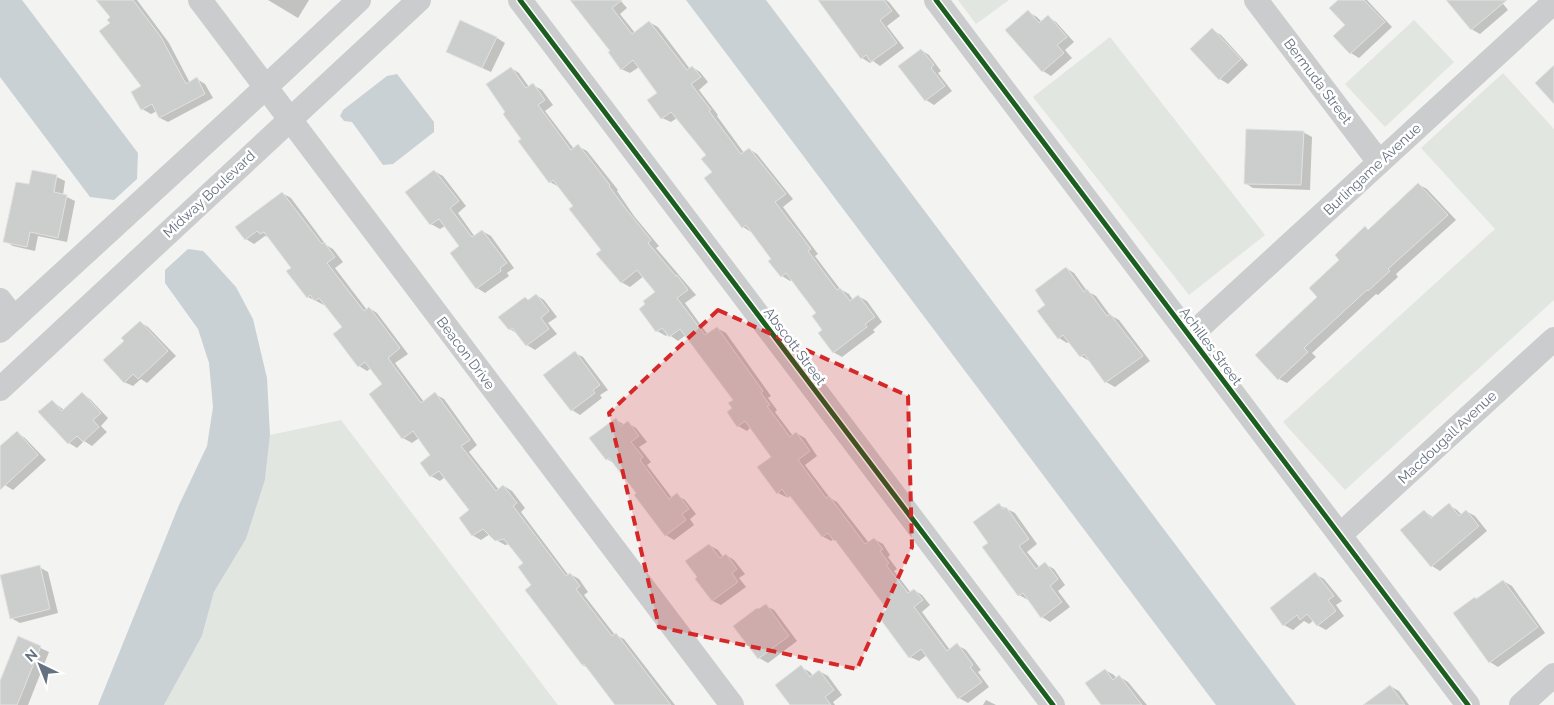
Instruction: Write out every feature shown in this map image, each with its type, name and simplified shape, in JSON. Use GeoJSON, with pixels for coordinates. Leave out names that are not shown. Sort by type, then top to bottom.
{"type":"FeatureCollection","features":[{"type":"Feature","properties":{"kind":"street","name":"Beacon Drive"},"geometry":{"type":"LineString","coordinates":[[200,0],[732,705]]}},
{"type":"Feature","properties":{"kind":"street"},"geometry":{"type":"LineString","coordinates":[[4,316],[239,112],[360,0]]}},
{"type":"Feature","properties":{"kind":"street","name":"Midway Boulevard"},"geometry":{"type":"LineString","coordinates":[[0,389],[419,0]]}},
{"type":"Feature","properties":{"kind":"street","name":"Abscott Street"},"geometry":{"type":"LineString","coordinates":[[520,0],[1053,705]]}},
{"type":"Feature","properties":{"kind":"street","name":"Achilles Street"},"geometry":{"type":"LineString","coordinates":[[936,0],[1468,705]]}},
{"type":"Feature","properties":{"kind":"street","name":"Bermuda Street"},"geometry":{"type":"LineString","coordinates":[[1256,0],[1379,162]]}},
{"type":"Feature","properties":{"kind":"street","name":"Burlingame Avenue"},"geometry":{"type":"LineString","coordinates":[[1190,336],[1554,2]]}},
{"type":"Feature","properties":{"kind":"street","name":"Macdougall Avenue"},"geometry":{"type":"LineString","coordinates":[[1340,535],[1554,339]]}},
{"type":"Feature","properties":{"kind":"street"},"geometry":{"type":"LineString","coordinates":[[1522,705],[1554,675]]}},
{"type":"Feature","properties":{"kind":"highlighted area"},"geometry":{"type":"Polygon","coordinates":[[[718,310],[908,396],[912,547],[857,669],[659,627],[609,413],[718,310]]]}},
{"type":"Feature","properties":{"kind":"shaded area"},"geometry":{"type":"Polygon","coordinates":[[[0,0],[22,0],[138,153],[137,179],[114,200],[90,197],[0,77],[0,0]]]}},
{"type":"Feature","properties":{"kind":"shaded area"},"geometry":{"type":"Polygon","coordinates":[[[686,0],[766,0],[1296,705],[1216,705],[686,0]]]}},
{"type":"Feature","properties":{"kind":"shaded area"},"geometry":{"type":"Polygon","coordinates":[[[958,0],[1009,0],[976,24],[958,0]]]}},
{"type":"Feature","properties":{"kind":"shaded area"},"geometry":{"type":"Polygon","coordinates":[[[1414,20],[1454,62],[1385,127],[1345,84],[1414,20]]]}},
{"type":"Feature","properties":{"kind":"shaded area"},"geometry":{"type":"Polygon","coordinates":[[[1110,37],[1265,235],[1189,295],[1033,97],[1110,37]]]}},
{"type":"Feature","properties":{"kind":"shaded area"},"geometry":{"type":"Polygon","coordinates":[[[1503,73],[1554,129],[1554,300],[1345,490],[1283,422],[1495,229],[1421,148],[1503,73]]]}},
{"type":"Feature","properties":{"kind":"shaded area"},"geometry":{"type":"Polygon","coordinates":[[[397,74],[434,122],[434,132],[393,164],[383,165],[352,122],[344,121],[340,116],[343,110],[387,76],[397,74]]]}},
{"type":"Feature","properties":{"kind":"shaded area"},"geometry":{"type":"Polygon","coordinates":[[[188,249],[203,251],[207,255],[236,287],[253,319],[267,378],[270,435],[265,480],[246,539],[214,592],[202,636],[164,705],[98,705],[179,505],[207,446],[213,407],[209,363],[198,329],[165,283],[165,270],[188,249]]]}},
{"type":"Feature","properties":{"kind":"shaded area"},"geometry":{"type":"Polygon","coordinates":[[[341,420],[558,705],[164,705],[202,636],[214,592],[246,539],[265,480],[270,435],[341,420]]]}},
{"type":"Feature","properties":{"kind":"building"},"geometry":{"type":"Polygon","coordinates":[[[96,0],[133,0],[161,37],[186,84],[197,77],[205,94],[159,118],[152,104],[141,110],[131,92],[141,86],[99,31],[110,23],[107,20],[110,17],[96,0]]]}},
{"type":"Feature","properties":{"kind":"building"},"geometry":{"type":"Polygon","coordinates":[[[570,0],[622,0],[612,8],[632,34],[649,21],[687,70],[692,66],[701,77],[691,84],[711,110],[709,111],[741,154],[749,148],[786,194],[775,202],[811,249],[808,251],[837,290],[840,288],[850,301],[858,295],[875,317],[865,324],[867,327],[833,353],[818,333],[822,330],[812,316],[816,313],[786,273],[781,277],[768,261],[771,259],[746,225],[742,228],[704,178],[712,172],[701,159],[706,155],[671,112],[661,119],[647,100],[657,93],[633,60],[621,70],[608,52],[610,51],[570,0]]]}},
{"type":"Feature","properties":{"kind":"building"},"geometry":{"type":"Polygon","coordinates":[[[818,0],[884,0],[892,11],[880,20],[897,43],[871,62],[866,55],[861,59],[818,0]]]}},
{"type":"Feature","properties":{"kind":"building"},"geometry":{"type":"Polygon","coordinates":[[[1338,0],[1364,0],[1385,22],[1350,54],[1333,36],[1345,25],[1329,8],[1338,0]]]}},
{"type":"Feature","properties":{"kind":"building"},"geometry":{"type":"Polygon","coordinates":[[[1446,0],[1507,0],[1471,30],[1446,0]]]}},
{"type":"Feature","properties":{"kind":"building"},"geometry":{"type":"Polygon","coordinates":[[[1028,10],[1039,23],[1048,15],[1067,37],[1057,45],[1064,53],[1042,72],[1005,30],[1028,10]]]}},
{"type":"Feature","properties":{"kind":"building"},"geometry":{"type":"Polygon","coordinates":[[[460,20],[497,37],[482,68],[446,52],[460,20]]]}},
{"type":"Feature","properties":{"kind":"building"},"geometry":{"type":"Polygon","coordinates":[[[1212,28],[1241,59],[1219,80],[1190,49],[1212,28]]]}},
{"type":"Feature","properties":{"kind":"building"},"geometry":{"type":"Polygon","coordinates":[[[921,49],[934,65],[931,68],[945,86],[925,101],[898,66],[921,49]]]}},
{"type":"Feature","properties":{"kind":"building"},"geometry":{"type":"Polygon","coordinates":[[[1554,65],[1554,104],[1535,83],[1554,65]]]}},
{"type":"Feature","properties":{"kind":"building"},"geometry":{"type":"Polygon","coordinates":[[[511,67],[526,88],[533,83],[545,100],[538,105],[571,150],[578,144],[651,240],[648,243],[688,290],[677,298],[705,335],[717,327],[763,391],[761,393],[770,405],[767,406],[790,437],[796,432],[810,451],[798,460],[826,498],[829,496],[865,544],[874,538],[883,549],[880,551],[889,563],[886,565],[908,593],[914,589],[923,600],[914,607],[947,651],[957,643],[973,665],[970,667],[982,682],[958,699],[921,649],[909,658],[878,616],[887,609],[835,540],[828,533],[822,537],[790,496],[788,498],[782,489],[777,494],[757,467],[771,457],[745,421],[737,427],[727,412],[732,408],[728,403],[733,400],[680,329],[669,337],[662,328],[656,332],[639,309],[645,304],[643,301],[655,292],[637,270],[621,283],[596,254],[601,250],[569,209],[573,206],[553,180],[549,183],[518,141],[521,139],[503,114],[505,112],[486,84],[511,67]]]}},
{"type":"Feature","properties":{"kind":"building"},"geometry":{"type":"Polygon","coordinates":[[[1246,129],[1304,131],[1301,185],[1244,184],[1246,129]]]}},
{"type":"Feature","properties":{"kind":"building"},"geometry":{"type":"Polygon","coordinates":[[[32,170],[57,175],[54,192],[67,195],[58,238],[30,232],[27,247],[3,242],[16,182],[29,184],[32,170]]]}},
{"type":"Feature","properties":{"kind":"building"},"geometry":{"type":"Polygon","coordinates":[[[434,170],[459,201],[450,208],[472,237],[482,230],[507,263],[500,268],[501,271],[476,289],[450,253],[459,246],[439,219],[430,225],[405,192],[434,170]]]}},
{"type":"Feature","properties":{"kind":"building"},"geometry":{"type":"Polygon","coordinates":[[[1418,183],[1448,215],[1388,269],[1390,271],[1304,348],[1308,352],[1278,380],[1255,355],[1317,297],[1309,288],[1339,260],[1335,255],[1365,226],[1368,230],[1418,183]]]}},
{"type":"Feature","properties":{"kind":"building"},"geometry":{"type":"Polygon","coordinates":[[[282,192],[322,244],[324,242],[335,257],[327,263],[364,311],[369,307],[400,348],[388,358],[421,403],[435,392],[470,440],[461,446],[496,491],[503,485],[517,503],[513,506],[566,576],[570,573],[580,586],[576,589],[612,636],[616,633],[671,705],[615,705],[525,590],[531,585],[518,567],[523,563],[504,539],[495,541],[483,529],[472,536],[459,518],[469,510],[439,471],[430,477],[420,463],[430,455],[413,431],[402,439],[369,394],[382,384],[365,362],[358,367],[333,334],[342,327],[319,298],[315,301],[310,295],[307,298],[286,271],[291,268],[264,232],[260,234],[257,231],[245,240],[235,227],[282,192]]]}},
{"type":"Feature","properties":{"kind":"building"},"geometry":{"type":"Polygon","coordinates":[[[1066,267],[1084,292],[1087,289],[1107,316],[1110,314],[1143,356],[1105,383],[1084,354],[1080,357],[1063,335],[1058,339],[1037,311],[1045,305],[1035,290],[1066,267]]]}},
{"type":"Feature","properties":{"kind":"building"},"geometry":{"type":"Polygon","coordinates":[[[536,294],[549,311],[541,318],[549,329],[526,346],[512,328],[509,330],[498,317],[525,297],[528,300],[536,294]]]}},
{"type":"Feature","properties":{"kind":"building"},"geometry":{"type":"Polygon","coordinates":[[[140,321],[168,351],[138,379],[133,374],[124,383],[103,360],[124,341],[121,338],[140,321]]]}},
{"type":"Feature","properties":{"kind":"building"},"geometry":{"type":"Polygon","coordinates":[[[575,351],[600,385],[593,390],[595,393],[571,411],[543,375],[575,351]]]}},
{"type":"Feature","properties":{"kind":"building"},"geometry":{"type":"Polygon","coordinates":[[[82,392],[101,413],[93,420],[99,427],[83,442],[77,436],[68,444],[38,412],[52,400],[62,411],[82,392]]]}},
{"type":"Feature","properties":{"kind":"building"},"geometry":{"type":"Polygon","coordinates":[[[616,418],[621,426],[628,421],[639,436],[631,442],[643,457],[640,460],[669,499],[677,493],[689,509],[682,514],[686,520],[665,536],[634,495],[636,493],[609,458],[606,460],[589,438],[616,418]]]}},
{"type":"Feature","properties":{"kind":"building"},"geometry":{"type":"Polygon","coordinates":[[[17,431],[38,455],[0,490],[0,446],[17,431]]]}},
{"type":"Feature","properties":{"kind":"building"},"geometry":{"type":"Polygon","coordinates":[[[999,503],[1003,509],[1006,507],[1029,539],[1019,546],[1036,569],[1045,562],[1058,579],[1050,586],[1062,602],[1041,618],[1023,593],[1018,596],[982,547],[988,543],[973,522],[999,503]]]}},
{"type":"Feature","properties":{"kind":"building"},"geometry":{"type":"Polygon","coordinates":[[[1449,503],[1459,516],[1466,510],[1479,526],[1431,567],[1400,530],[1424,510],[1431,518],[1449,503]]]}},
{"type":"Feature","properties":{"kind":"building"},"geometry":{"type":"Polygon","coordinates":[[[709,544],[720,558],[726,554],[737,569],[732,573],[738,582],[712,601],[695,579],[697,577],[685,561],[709,544]]]}},
{"type":"Feature","properties":{"kind":"building"},"geometry":{"type":"Polygon","coordinates":[[[40,565],[50,609],[10,619],[0,575],[40,565]]]}},
{"type":"Feature","properties":{"kind":"building"},"geometry":{"type":"Polygon","coordinates":[[[1315,572],[1334,596],[1328,600],[1336,611],[1317,626],[1307,614],[1300,620],[1297,615],[1283,626],[1270,608],[1315,572]]]}},
{"type":"Feature","properties":{"kind":"building"},"geometry":{"type":"Polygon","coordinates":[[[1503,580],[1538,627],[1489,663],[1453,613],[1503,580]]]}},
{"type":"Feature","properties":{"kind":"building"},"geometry":{"type":"Polygon","coordinates":[[[766,604],[789,636],[758,659],[733,626],[757,608],[766,604]]]}},
{"type":"Feature","properties":{"kind":"building"},"geometry":{"type":"Polygon","coordinates":[[[18,636],[41,646],[17,705],[0,705],[0,681],[18,636]]]}},
{"type":"Feature","properties":{"kind":"building"},"geometry":{"type":"Polygon","coordinates":[[[801,665],[810,677],[819,670],[834,690],[825,697],[831,705],[790,705],[775,685],[801,665]]]}},
{"type":"Feature","properties":{"kind":"building"},"geometry":{"type":"Polygon","coordinates":[[[1105,669],[1113,680],[1119,675],[1142,705],[1101,705],[1085,683],[1105,669]]]}},
{"type":"Feature","properties":{"kind":"building"},"geometry":{"type":"Polygon","coordinates":[[[1390,685],[1405,705],[1363,705],[1390,685]]]}},
{"type":"Feature","properties":{"kind":"cycle path"},"geometry":{"type":"LineString","coordinates":[[520,0],[1053,705]]}},
{"type":"Feature","properties":{"kind":"cycle path"},"geometry":{"type":"LineString","coordinates":[[936,0],[1468,705]]}}]}
